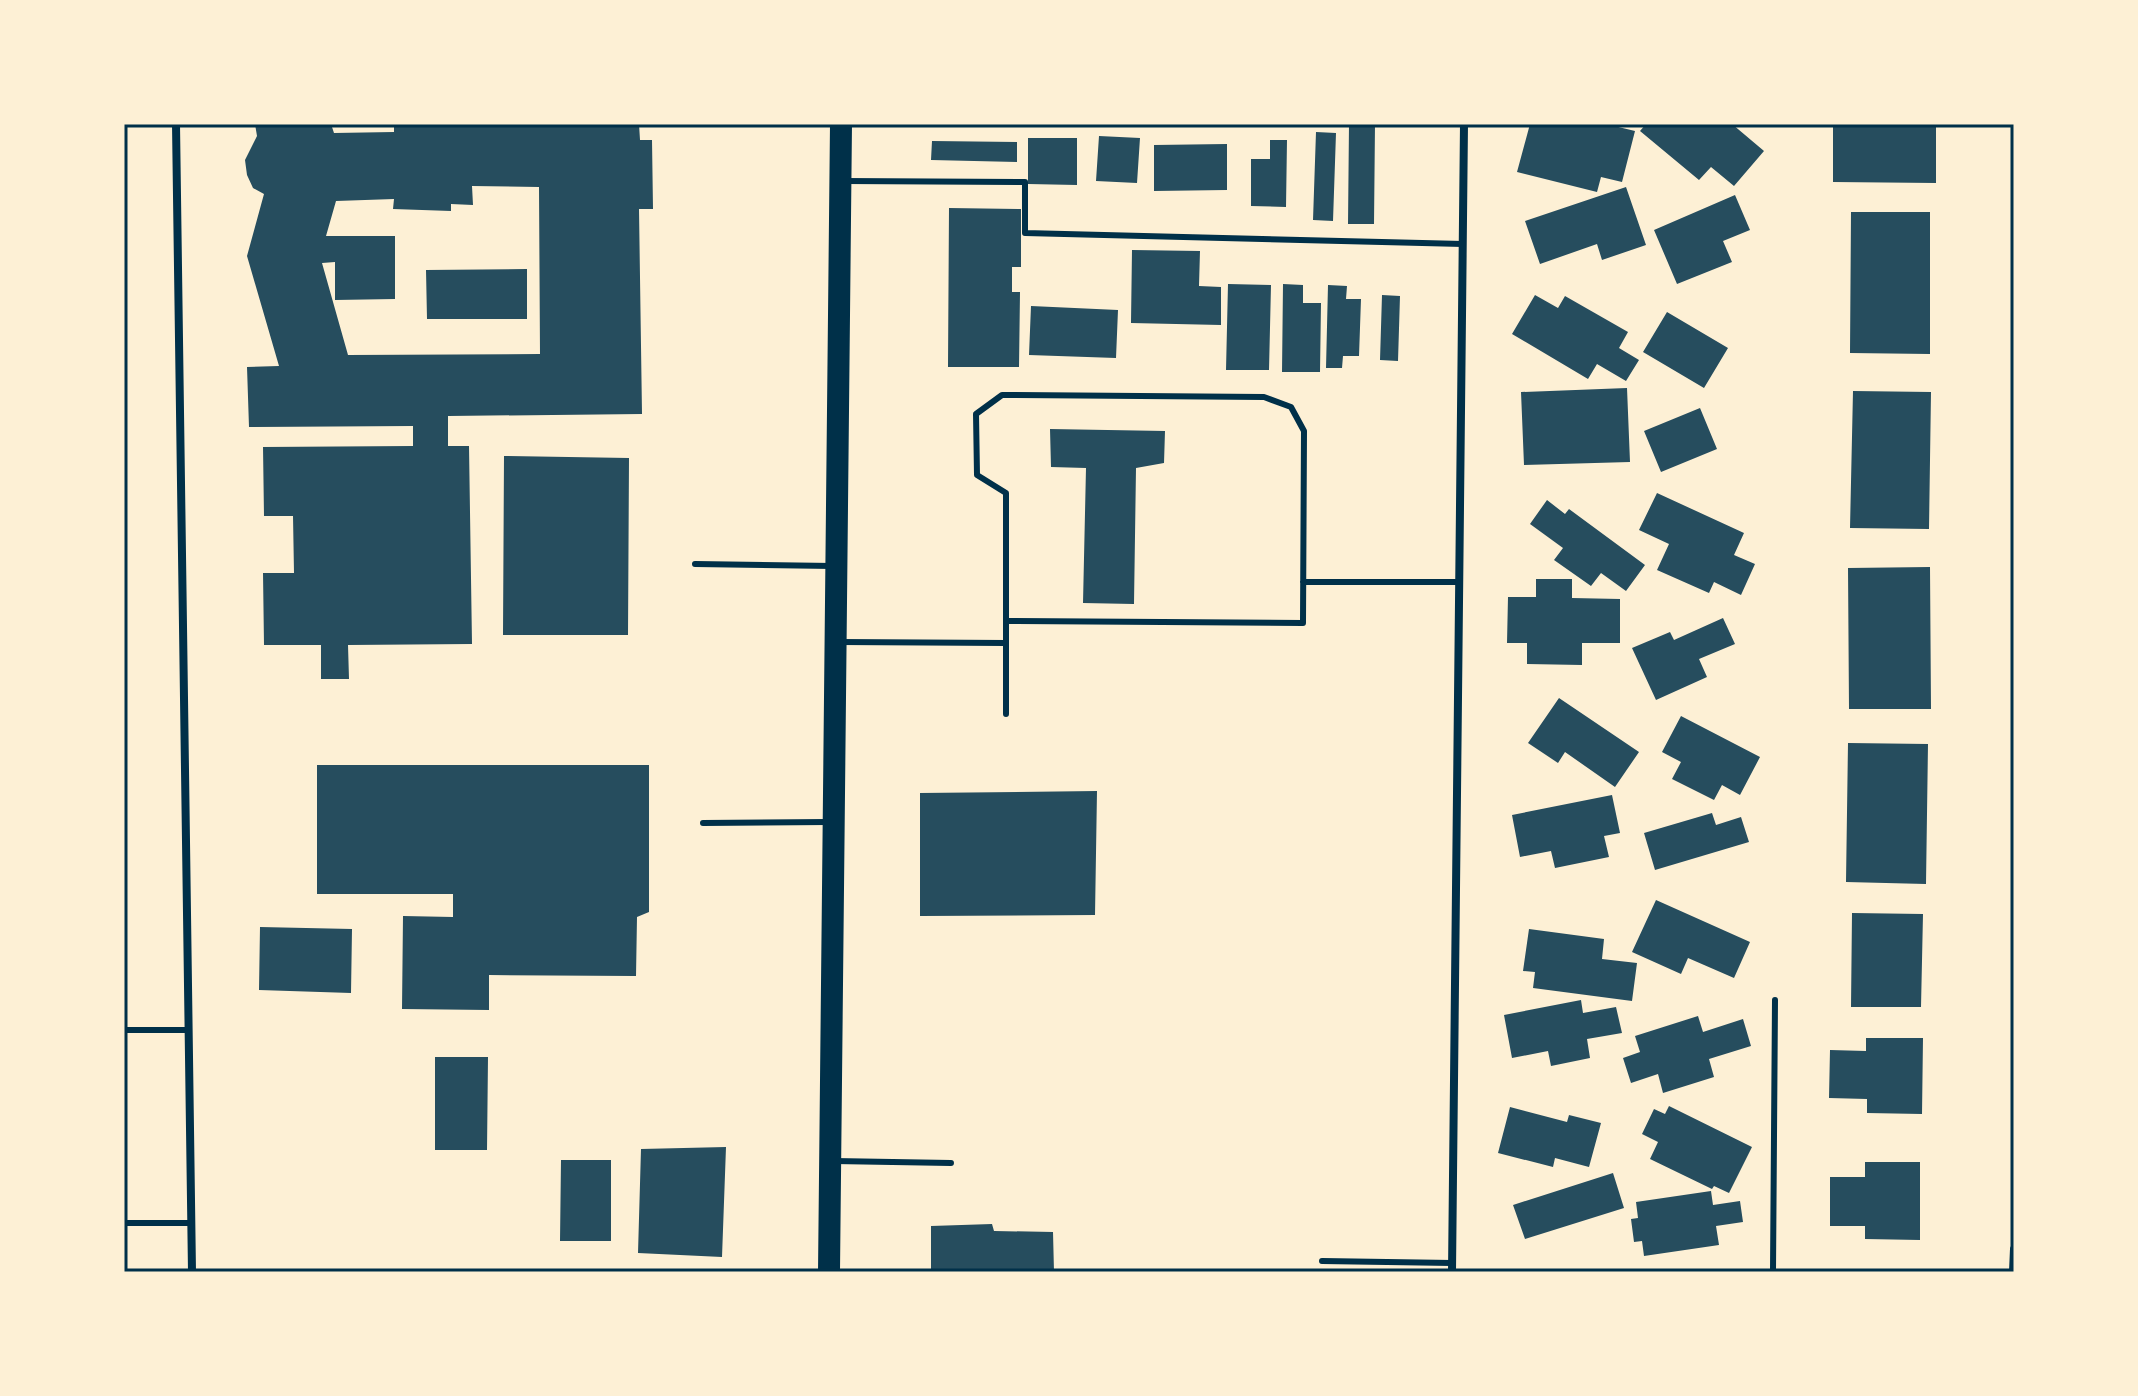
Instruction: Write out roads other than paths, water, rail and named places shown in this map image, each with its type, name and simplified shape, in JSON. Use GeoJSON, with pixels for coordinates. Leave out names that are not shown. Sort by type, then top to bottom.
{"type":"FeatureCollection","features":[{"type":"Feature","properties":{"kind":"highway"},"geometry":{"type":"LineString","coordinates":[[829,1272],[841,124]]}},
{"type":"Feature","properties":{"kind":"street"},"geometry":{"type":"LineString","coordinates":[[176,124],[192,1272]]}},
{"type":"Feature","properties":{"kind":"street"},"geometry":{"type":"LineString","coordinates":[[1452,1267],[1464,124]]}},
{"type":"Feature","properties":{"kind":"street"},"geometry":{"type":"LineString","coordinates":[[2013,1272],[2014,1249]]}},
{"type":"Feature","properties":{"kind":"lane"},"geometry":{"type":"LineString","coordinates":[[840,181],[1025,182],[1025,233],[1463,244]]}},
{"type":"Feature","properties":{"kind":"lane"},"geometry":{"type":"LineString","coordinates":[[1006,621],[1303,623],[1304,431],[1291,407],[1264,397],[1002,395],[976,414],[977,475],[1006,493],[1006,621],[1006,714]]}},
{"type":"Feature","properties":{"kind":"lane"},"geometry":{"type":"LineString","coordinates":[[695,564],[836,566]]}},
{"type":"Feature","properties":{"kind":"lane"},"geometry":{"type":"LineString","coordinates":[[1303,582],[1459,582]]}},
{"type":"Feature","properties":{"kind":"lane"},"geometry":{"type":"LineString","coordinates":[[836,642],[1006,643]]}},
{"type":"Feature","properties":{"kind":"lane"},"geometry":{"type":"LineString","coordinates":[[703,823],[834,822]]}},
{"type":"Feature","properties":{"kind":"lane"},"geometry":{"type":"LineString","coordinates":[[1773,1272],[1775,1000]]}},
{"type":"Feature","properties":{"kind":"lane"},"geometry":{"type":"LineString","coordinates":[[124,1030],[188,1030]]}},
{"type":"Feature","properties":{"kind":"lane"},"geometry":{"type":"LineString","coordinates":[[831,1161],[951,1163]]}},
{"type":"Feature","properties":{"kind":"lane"},"geometry":{"type":"LineString","coordinates":[[124,1223],[191,1223]]}},
{"type":"Feature","properties":{"kind":"lane"},"geometry":{"type":"LineString","coordinates":[[1322,1261],[1452,1267]]}}]}
